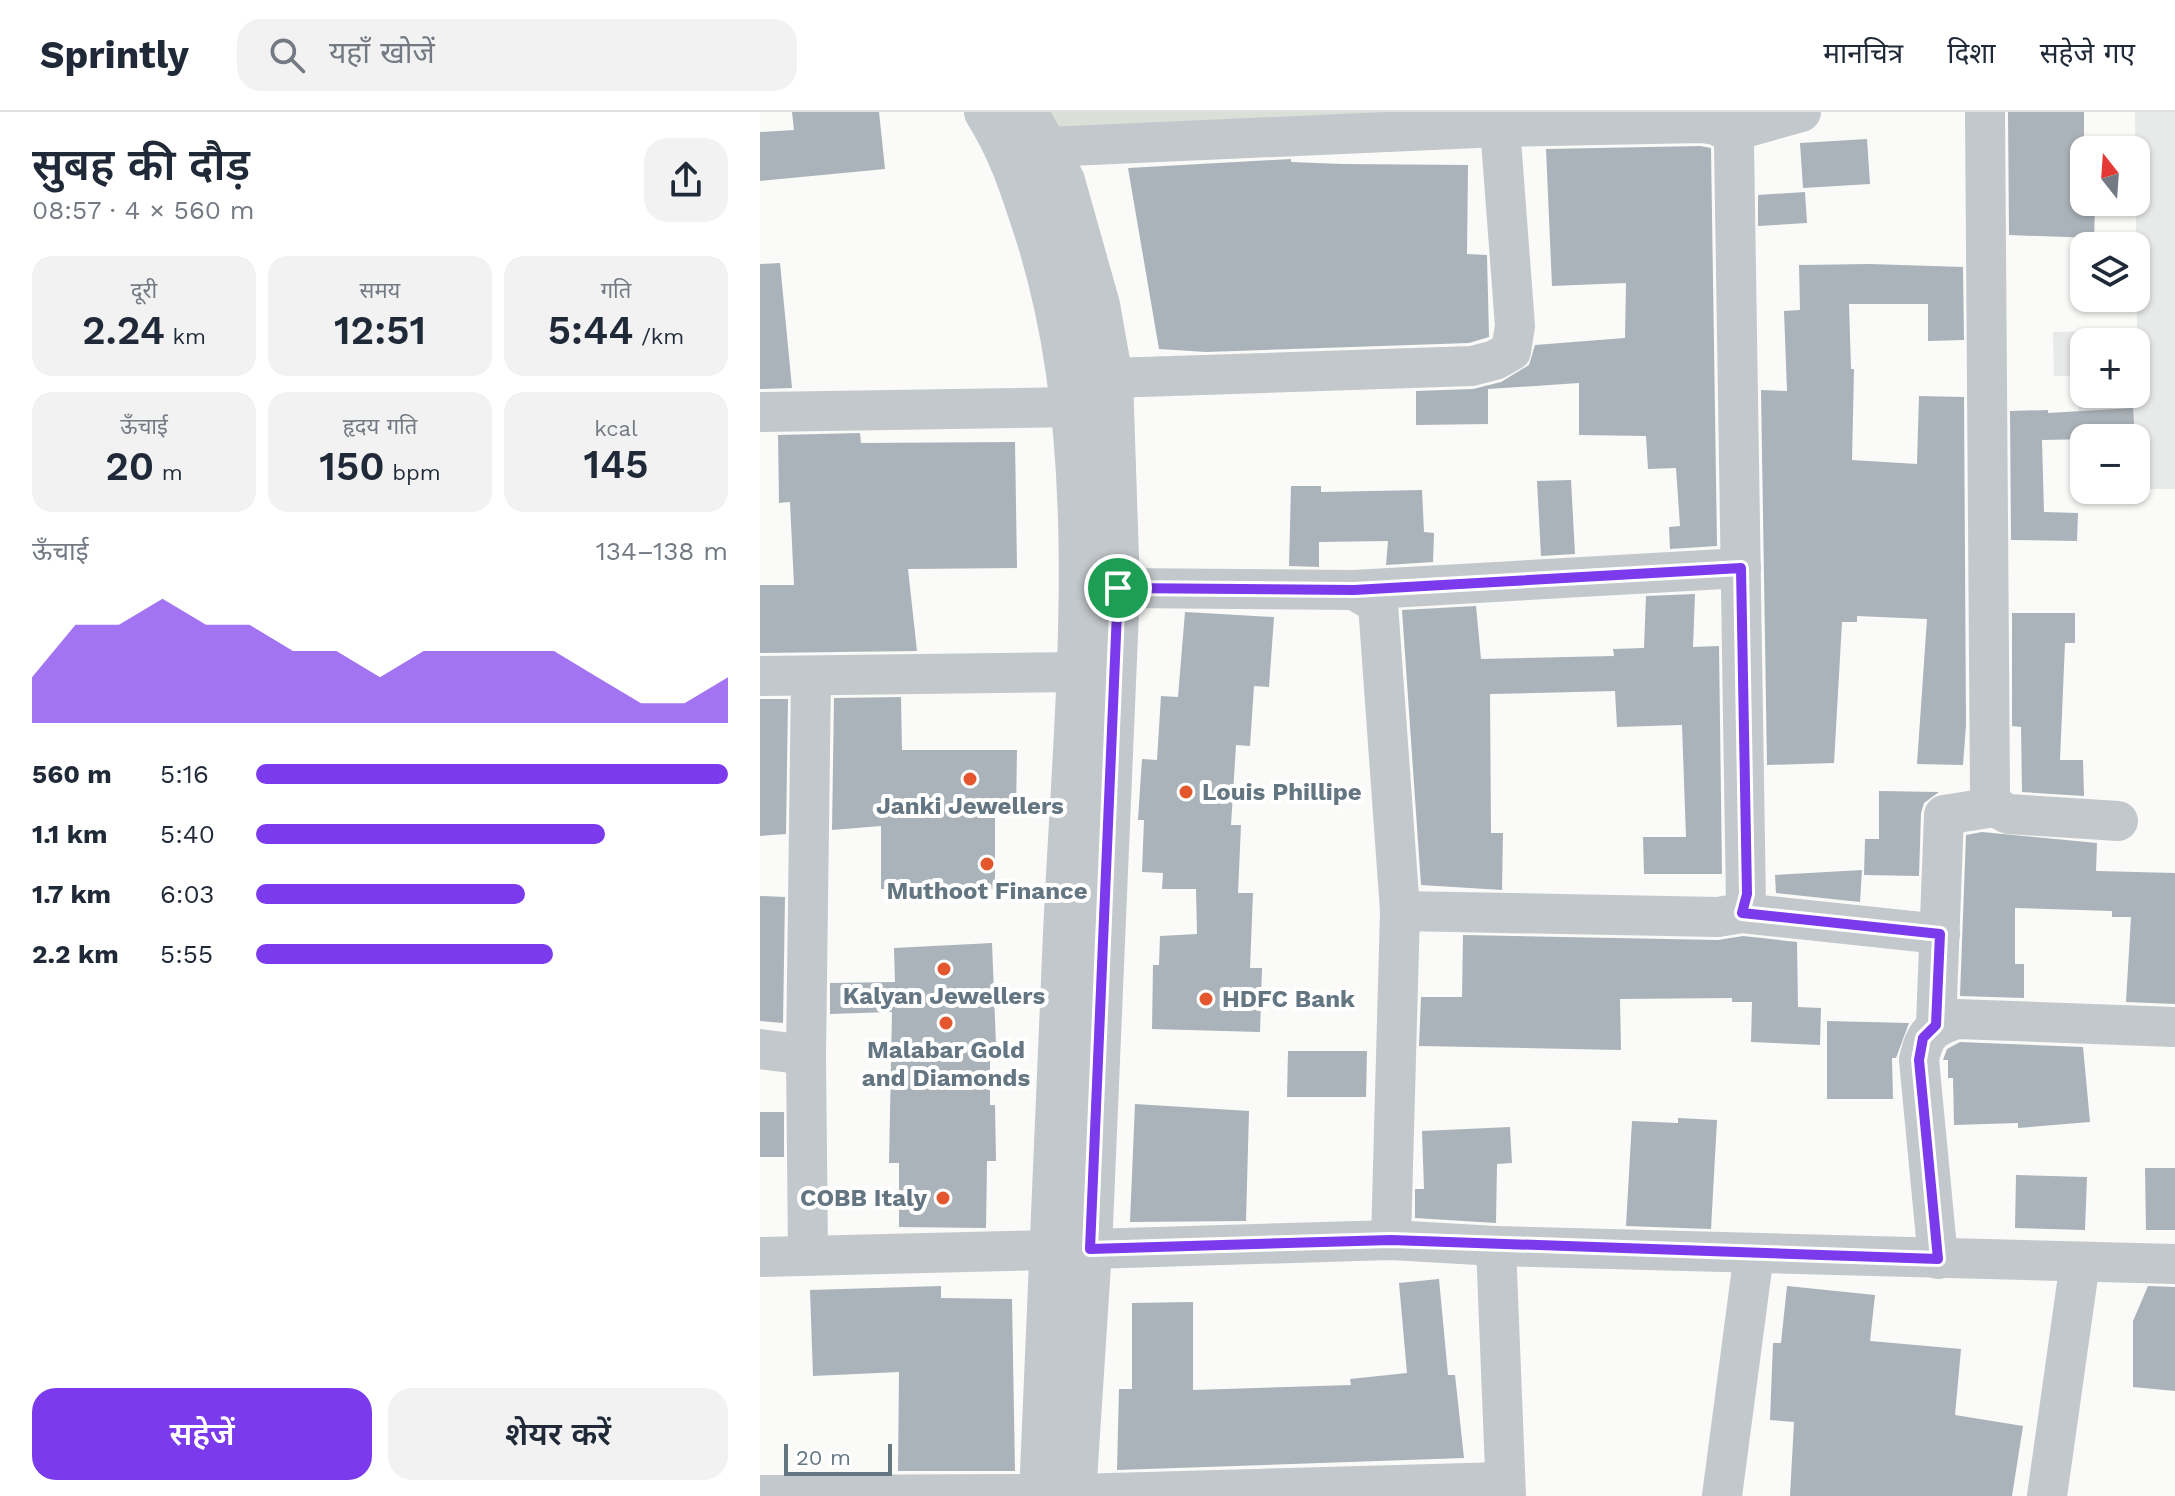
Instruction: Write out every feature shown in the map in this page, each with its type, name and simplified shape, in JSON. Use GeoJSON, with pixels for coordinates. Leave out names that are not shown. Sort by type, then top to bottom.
{"type":"FeatureCollection","features":[{"type":"Feature","properties":{"kind":"street"},"geometry":{"type":"LineString","coordinates":[[986,112],[1009,148],[1040,241],[1067,351],[1073,407],[1079,578],[1070,1250]]}},
{"type":"Feature","properties":{"kind":"street"},"geometry":{"type":"LineString","coordinates":[[1057,1495],[1070,1250],[1118,588],[1111,378],[1102,320],[1063,181],[1037,129],[1701,123],[1716,125],[1730,132],[1801,112]]}},
{"type":"Feature","properties":{"kind":"street"},"geometry":{"type":"LineString","coordinates":[[1985,112],[1989,784],[1995,807]]}},
{"type":"Feature","properties":{"kind":"street"},"geometry":{"type":"LineString","coordinates":[[1111,378],[1472,366],[1495,360],[1511,351],[1515,326],[1500,127]]}},
{"type":"Feature","properties":{"kind":"street"},"geometry":{"type":"LineString","coordinates":[[1730,132],[1734,144],[1747,894],[1742,913]]}},
{"type":"Feature","properties":{"kind":"street"},"geometry":{"type":"LineString","coordinates":[[760,412],[1073,407]]}},
{"type":"Feature","properties":{"kind":"street"},"geometry":{"type":"LineString","coordinates":[[1118,588],[1354,590],[1741,568]]}},
{"type":"Feature","properties":{"kind":"street"},"geometry":{"type":"LineString","coordinates":[[1354,590],[1378,604],[1381,621],[1400,911],[1391,1240]]}},
{"type":"Feature","properties":{"kind":"street"},"geometry":{"type":"LineString","coordinates":[[760,676],[1077,672]]}},
{"type":"Feature","properties":{"kind":"street"},"geometry":{"type":"LineString","coordinates":[[808,1255],[806,1055],[811,676]]}},
{"type":"Feature","properties":{"kind":"street"},"geometry":{"type":"LineString","coordinates":[[1936,1025],[1944,815],[1995,807],[2008,814],[2118,821]]}},
{"type":"Feature","properties":{"kind":"street"},"geometry":{"type":"LineString","coordinates":[[1400,911],[1718,917],[1742,913],[1940,934]]}},
{"type":"Feature","properties":{"kind":"street"},"geometry":{"type":"LineString","coordinates":[[1938,1259],[1919,1060],[1923,1038],[1936,1025],[1957,1019],[2175,1027]]}},
{"type":"Feature","properties":{"kind":"street"},"geometry":{"type":"LineString","coordinates":[[760,1049],[806,1055]]}},
{"type":"Feature","properties":{"kind":"street"},"geometry":{"type":"LineString","coordinates":[[760,1257],[1391,1240],[1496,1246],[2175,1264]]}},
{"type":"Feature","properties":{"kind":"street"},"geometry":{"type":"LineString","coordinates":[[760,1495],[1506,1489],[1496,1246]]}},
{"type":"Feature","properties":{"kind":"street"},"geometry":{"type":"LineString","coordinates":[[1722,1496],[1754,1253]]}},
{"type":"Feature","properties":{"kind":"street"},"geometry":{"type":"LineString","coordinates":[[2047,1496],[2080,1262]]}},
{"type":"Feature","properties":{"kind":"shaded area"},"geometry":{"type":"Polygon","coordinates":[[[1040,112],[1687,112],[1065,147],[1040,112]]]}},
{"type":"Feature","properties":{"kind":"shaded area"},"geometry":{"type":"Polygon","coordinates":[[[2135,112],[2175,112],[2175,489],[2150,489],[2150,424],[2079,424],[2079,408],[2150,408],[2150,328],[2137,328],[2137,312],[2150,312],[2150,232],[2136,232],[2136,216],[2150,216],[2150,136],[2135,136],[2135,112]]]}},
{"type":"Feature","properties":{"kind":"shaded area"},"geometry":{"type":"Polygon","coordinates":[[[2053,332],[2070,332],[2070,376],[2054,376],[2053,332]]]}},
{"type":"Feature","properties":{"kind":"building"},"geometry":{"type":"Polygon","coordinates":[[[792,112],[879,112],[885,169],[760,181],[760,132],[794,130],[792,112]]]}},
{"type":"Feature","properties":{"kind":"building"},"geometry":{"type":"Polygon","coordinates":[[[2008,112],[2084,112],[2084,136],[2070,136],[2070,216],[2095,216],[2094,232],[2070,232],[2070,237],[2009,235],[2008,112]]]}},
{"type":"Feature","properties":{"kind":"building"},"geometry":{"type":"Polygon","coordinates":[[[1867,139],[1870,184],[1803,188],[1800,143],[1867,139]]]}},
{"type":"Feature","properties":{"kind":"building"},"geometry":{"type":"Polygon","coordinates":[[[1711,148],[1717,546],[1670,549],[1669,527],[1680,526],[1676,468],[1648,469],[1646,436],[1579,435],[1579,383],[1488,389],[1488,424],[1416,425],[1416,391],[1473,389],[1501,382],[1529,365],[1535,345],[1625,338],[1626,283],[1552,286],[1546,149],[1711,148]]]}},
{"type":"Feature","properties":{"kind":"building"},"geometry":{"type":"Polygon","coordinates":[[[1291,159],[1291,162],[1342,164],[1468,165],[1467,254],[1487,255],[1489,337],[1469,343],[1206,352],[1159,349],[1128,168],[1291,159]]]}},
{"type":"Feature","properties":{"kind":"building"},"geometry":{"type":"Polygon","coordinates":[[[1805,192],[1807,223],[1758,226],[1758,195],[1805,192]]]}},
{"type":"Feature","properties":{"kind":"building"},"geometry":{"type":"Polygon","coordinates":[[[780,263],[792,388],[760,389],[760,264],[780,263]]]}},
{"type":"Feature","properties":{"kind":"building"},"geometry":{"type":"Polygon","coordinates":[[[1799,265],[1963,267],[1964,340],[1928,341],[1928,304],[1849,304],[1851,369],[1854,369],[1852,460],[1917,464],[1919,396],[1964,397],[1966,725],[1963,765],[1917,764],[1927,619],[1857,616],[1857,622],[1842,622],[1834,763],[1767,765],[1761,390],[1787,391],[1784,311],[1800,310],[1799,265]]]}},
{"type":"Feature","properties":{"kind":"building"},"geometry":{"type":"Polygon","coordinates":[[[2133,408],[2134,424],[2070,424],[2070,439],[2042,440],[2044,512],[2078,513],[2077,541],[2011,540],[2010,411],[2048,410],[2048,413],[2133,408]]]}},
{"type":"Feature","properties":{"kind":"building"},"geometry":{"type":"Polygon","coordinates":[[[860,433],[861,443],[1015,442],[1017,568],[908,569],[917,651],[760,653],[760,585],[794,585],[790,502],[779,503],[778,435],[860,433]]]}},
{"type":"Feature","properties":{"kind":"building"},"geometry":{"type":"Polygon","coordinates":[[[1571,480],[1575,554],[1541,556],[1537,481],[1571,480]]]}},
{"type":"Feature","properties":{"kind":"building"},"geometry":{"type":"Polygon","coordinates":[[[1291,486],[1321,486],[1321,492],[1422,490],[1424,532],[1434,533],[1433,562],[1386,565],[1388,541],[1319,542],[1319,567],[1289,566],[1291,486]]]}},
{"type":"Feature","properties":{"kind":"building"},"geometry":{"type":"Polygon","coordinates":[[[1695,594],[1693,647],[1719,646],[1722,874],[1644,874],[1643,837],[1686,837],[1682,725],[1617,727],[1615,691],[1490,694],[1491,833],[1503,833],[1502,890],[1421,885],[1402,610],[1476,606],[1481,659],[1614,656],[1613,649],[1644,648],[1646,596],[1695,594]]]}},
{"type":"Feature","properties":{"kind":"building"},"geometry":{"type":"Polygon","coordinates":[[[1185,612],[1274,617],[1269,687],[1254,686],[1250,746],[1236,745],[1231,825],[1241,825],[1238,893],[1253,893],[1250,968],[1262,968],[1260,1032],[1152,1029],[1153,965],[1159,965],[1160,936],[1197,934],[1196,889],[1162,889],[1163,873],[1142,872],[1144,820],[1138,820],[1142,759],[1157,760],[1161,696],[1178,697],[1185,612]]]}},
{"type":"Feature","properties":{"kind":"building"},"geometry":{"type":"Polygon","coordinates":[[[2012,613],[2075,613],[2075,643],[2065,643],[2060,760],[2083,760],[2084,796],[2022,792],[2021,727],[2012,726],[2012,613]]]}},
{"type":"Feature","properties":{"kind":"building"},"geometry":{"type":"Polygon","coordinates":[[[901,697],[902,750],[1017,750],[1016,809],[995,809],[995,889],[881,889],[881,826],[832,830],[834,698],[901,697]]]}},
{"type":"Feature","properties":{"kind":"building"},"geometry":{"type":"Polygon","coordinates":[[[760,699],[788,699],[786,834],[760,836],[760,699]]]}},
{"type":"Feature","properties":{"kind":"building"},"geometry":{"type":"Polygon","coordinates":[[[1879,791],[1939,792],[1924,803],[1921,813],[1919,876],[1864,875],[1865,839],[1879,839],[1879,791]]]}},
{"type":"Feature","properties":{"kind":"building"},"geometry":{"type":"Polygon","coordinates":[[[1982,832],[2097,843],[2096,871],[2175,873],[2175,1004],[2126,1002],[2131,917],[2112,917],[2112,911],[2015,908],[2015,964],[2024,964],[2024,998],[1960,996],[1966,835],[1982,832]]]}},
{"type":"Feature","properties":{"kind":"building"},"geometry":{"type":"Polygon","coordinates":[[[1862,870],[1860,902],[1776,893],[1775,875],[1862,870]]]}},
{"type":"Feature","properties":{"kind":"building"},"geometry":{"type":"Polygon","coordinates":[[[760,896],[785,897],[783,1023],[760,1021],[760,896]]]}},
{"type":"Feature","properties":{"kind":"building"},"geometry":{"type":"Polygon","coordinates":[[[1463,935],[1718,940],[1743,936],[1797,942],[1798,1007],[1821,1008],[1820,1045],[1751,1042],[1752,1002],[1732,1002],[1732,998],[1620,999],[1621,1050],[1419,1046],[1421,997],[1462,997],[1463,935]]]}},
{"type":"Feature","properties":{"kind":"building"},"geometry":{"type":"Polygon","coordinates":[[[992,943],[996,1045],[990,1045],[990,1105],[995,1105],[996,1161],[987,1161],[986,1228],[899,1227],[899,1163],[889,1163],[892,1012],[830,1014],[830,983],[895,982],[894,948],[992,943]]]}},
{"type":"Feature","properties":{"kind":"building"},"geometry":{"type":"Polygon","coordinates":[[[1827,1021],[1909,1023],[1896,1058],[1892,1058],[1893,1099],[1827,1099],[1827,1021]]]}},
{"type":"Feature","properties":{"kind":"building"},"geometry":{"type":"Polygon","coordinates":[[[1960,1042],[2083,1047],[2090,1122],[2018,1128],[2018,1123],[1954,1125],[1953,1078],[1948,1078],[1948,1060],[1943,1060],[1947,1049],[1960,1042]]]}},
{"type":"Feature","properties":{"kind":"building"},"geometry":{"type":"Polygon","coordinates":[[[1288,1051],[1367,1051],[1366,1097],[1287,1097],[1288,1051]]]}},
{"type":"Feature","properties":{"kind":"building"},"geometry":{"type":"Polygon","coordinates":[[[1135,1104],[1249,1111],[1246,1221],[1130,1222],[1135,1104]]]}},
{"type":"Feature","properties":{"kind":"building"},"geometry":{"type":"Polygon","coordinates":[[[760,1112],[784,1112],[784,1157],[760,1157],[760,1112]]]}},
{"type":"Feature","properties":{"kind":"building"},"geometry":{"type":"Polygon","coordinates":[[[1678,1118],[1717,1120],[1711,1229],[1626,1226],[1632,1121],[1678,1123],[1678,1118]]]}},
{"type":"Feature","properties":{"kind":"building"},"geometry":{"type":"Polygon","coordinates":[[[1510,1127],[1512,1163],[1497,1164],[1496,1223],[1415,1218],[1415,1189],[1424,1189],[1422,1131],[1510,1127]]]}},
{"type":"Feature","properties":{"kind":"building"},"geometry":{"type":"Polygon","coordinates":[[[2145,1168],[2175,1168],[2175,1230],[2146,1230],[2145,1168]]]}},
{"type":"Feature","properties":{"kind":"building"},"geometry":{"type":"Polygon","coordinates":[[[2016,1175],[2087,1177],[2085,1230],[2015,1228],[2016,1175]]]}},
{"type":"Feature","properties":{"kind":"building"},"geometry":{"type":"Polygon","coordinates":[[[1439,1279],[1448,1375],[1455,1375],[1464,1458],[1117,1470],[1119,1389],[1132,1389],[1132,1303],[1193,1302],[1193,1390],[1351,1385],[1350,1379],[1407,1373],[1399,1283],[1439,1279]]]}},
{"type":"Feature","properties":{"kind":"building"},"geometry":{"type":"Polygon","coordinates":[[[941,1286],[941,1298],[1012,1299],[1015,1471],[898,1471],[899,1372],[813,1376],[810,1290],[941,1286]]]}},
{"type":"Feature","properties":{"kind":"building"},"geometry":{"type":"Polygon","coordinates":[[[1787,1286],[1875,1295],[1870,1341],[1961,1349],[1955,1415],[2023,1426],[2012,1496],[1790,1496],[1794,1422],[1770,1420],[1773,1343],[1781,1343],[1787,1286]]]}},
{"type":"Feature","properties":{"kind":"building"},"geometry":{"type":"Polygon","coordinates":[[[2148,1286],[2175,1287],[2175,1391],[2133,1387],[2133,1321],[2148,1286]]]}},
{"type":"Feature","properties":{"kind":"place","name":"Janki Jewellers"},"geometry":{"type":"Point","coordinates":[970,779]}},
{"type":"Feature","properties":{"kind":"place","name":"Louis Phillipe"},"geometry":{"type":"Point","coordinates":[1186,792]}},
{"type":"Feature","properties":{"kind":"place","name":"Muthoot Finance"},"geometry":{"type":"Point","coordinates":[987,864]}},
{"type":"Feature","properties":{"kind":"place","name":"Kalyan Jewellers"},"geometry":{"type":"Point","coordinates":[944,969]}},
{"type":"Feature","properties":{"kind":"place","name":"HDFC Bank"},"geometry":{"type":"Point","coordinates":[1206,999]}},
{"type":"Feature","properties":{"kind":"place","name":"Malabar Gold and Diamonds"},"geometry":{"type":"Point","coordinates":[946,1023]}},
{"type":"Feature","properties":{"kind":"place","name":"COBB Italy"},"geometry":{"type":"Point","coordinates":[943,1198]}},
{"type":"Feature","properties":{"kind":"route"},"geometry":{"type":"LineString","coordinates":[[1741,568],[1747,894],[1742,913],[1940,934],[1936,1025],[1923,1038],[1919,1060],[1938,1259],[1391,1240],[1090,1249],[1118,588],[1354,590],[1741,568]]}}]}
